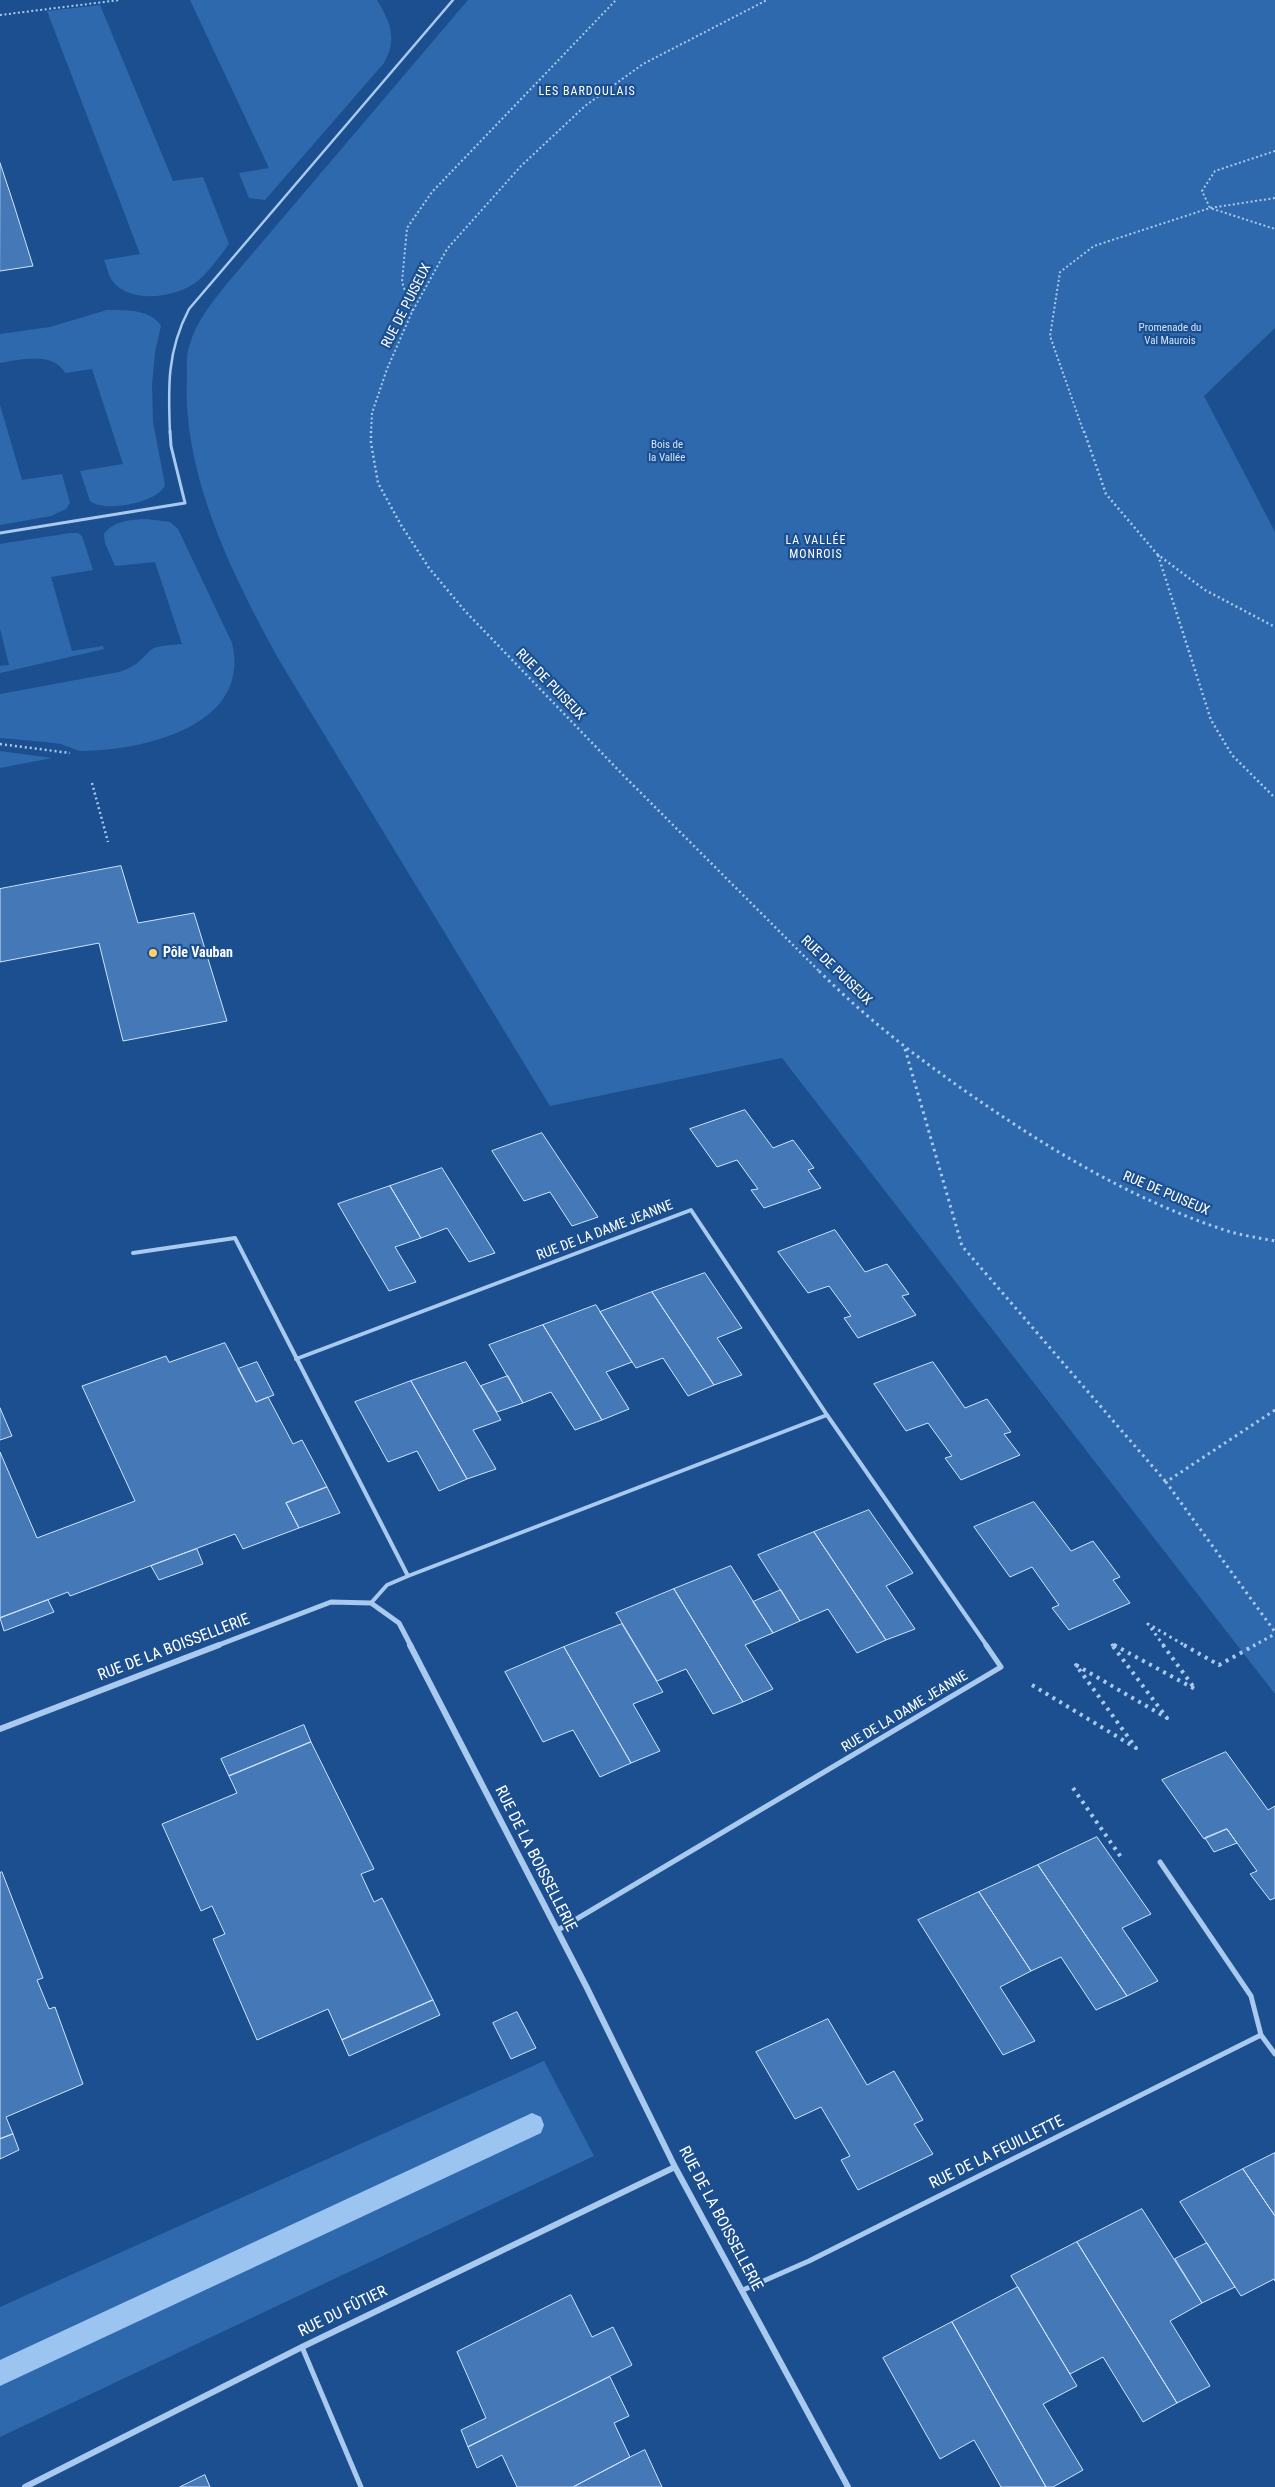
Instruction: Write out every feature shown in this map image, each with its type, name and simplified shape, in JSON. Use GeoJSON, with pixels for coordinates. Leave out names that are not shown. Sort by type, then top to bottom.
{"type":"FeatureCollection","features":[{"type":"Feature","properties":{"kind":"street","name":"RUE DE LA BOISSELLERIE"},"geometry":{"type":"LineString","coordinates":[[0,1730],[331,1602],[371,1603],[399,1623],[586,1986],[675,2167],[848,2487]]}},
{"type":"Feature","properties":{"kind":"street","name":"RUE DU FÛTIER"},"geometry":{"type":"LineString","coordinates":[[25,2487],[302,2347],[675,2167]]}},
{"type":"Feature","properties":{"kind":"lane"},"geometry":{"type":"LineString","coordinates":[[0,533],[185,503],[171,446],[168,395],[171,357],[175,340],[189,310],[453,0]]}},
{"type":"Feature","properties":{"kind":"lane","name":"RUE DE LA DAME JEANNE"},"geometry":{"type":"LineString","coordinates":[[296,1358],[691,1210],[827,1415],[1001,1667],[556,1931]]}},
{"type":"Feature","properties":{"kind":"lane"},"geometry":{"type":"LineString","coordinates":[[133,1253],[235,1238],[408,1576]]}},
{"type":"Feature","properties":{"kind":"lane"},"geometry":{"type":"LineString","coordinates":[[371,1603],[386,1585],[827,1415]]}},
{"type":"Feature","properties":{"kind":"lane"},"geometry":{"type":"LineString","coordinates":[[1160,1862],[1252,1996],[1262,2035],[1275,2054]]}},
{"type":"Feature","properties":{"kind":"lane","name":"RUE DE LA FEUILLETTE"},"geometry":{"type":"LineString","coordinates":[[743,2290],[809,2260],[1262,2035]]}},
{"type":"Feature","properties":{"kind":"lane"},"geometry":{"type":"LineString","coordinates":[[302,2347],[361,2487]]}},
{"type":"Feature","properties":{"kind":"path"},"geometry":{"type":"LineString","coordinates":[[0,15],[120,0]]}},
{"type":"Feature","properties":{"kind":"path"},"geometry":{"type":"LineString","coordinates":[[412,312],[402,282],[407,228],[432,192],[616,0]]}},
{"type":"Feature","properties":{"kind":"path","name":"RUE DE PUISEUX"},"geometry":{"type":"LineString","coordinates":[[767,0],[644,64],[585,106],[521,166],[447,249],[412,312],[387,368],[372,414],[370,443],[378,483],[401,525],[429,568],[465,611],[624,776],[835,987],[904,1048],[1025,1133],[1098,1175],[1162,1205],[1231,1232],[1275,1241]]}},
{"type":"Feature","properties":{"kind":"path"},"geometry":{"type":"LineString","coordinates":[[1275,152],[1215,171],[1202,191],[1210,208],[1275,229]]}},
{"type":"Feature","properties":{"kind":"path"},"geometry":{"type":"LineString","coordinates":[[1275,198],[1210,208],[1094,246],[1060,272],[1050,336],[1106,494],[1158,554],[1205,590],[1275,627]]}},
{"type":"Feature","properties":{"kind":"path"},"geometry":{"type":"LineString","coordinates":[[1158,554],[1211,720],[1232,755],[1275,798]]}},
{"type":"Feature","properties":{"kind":"path"},"geometry":{"type":"LineString","coordinates":[[0,744],[70,753]]}},
{"type":"Feature","properties":{"kind":"path"},"geometry":{"type":"LineString","coordinates":[[92,783],[108,842]]}},
{"type":"Feature","properties":{"kind":"path"},"geometry":{"type":"LineString","coordinates":[[904,1048],[962,1246],[1166,1482],[1275,1633],[1219,1665],[1148,1624],[1195,1689],[1111,1643],[1167,1718],[1076,1665],[1136,1748],[1001,1667]]}},
{"type":"Feature","properties":{"kind":"path"},"geometry":{"type":"LineString","coordinates":[[1166,1482],[1275,1410]]}},
{"type":"Feature","properties":{"kind":"path"},"geometry":{"type":"LineString","coordinates":[[1073,1788],[1124,1862]]}},
{"type":"Feature","properties":{"kind":"green space"},"geometry":{"type":"Polygon","coordinates":[[[190,0],[377,0],[389,23],[391,46],[384,63],[265,200],[249,198],[239,173],[269,168],[190,0]]]}},
{"type":"Feature","properties":{"kind":"green space","name":"Bois de la Vallée"},"geometry":{"type":"Polygon","coordinates":[[[468,0],[1275,0],[1275,328],[1204,396],[1275,532],[1275,1694],[782,1058],[550,1106],[282,665],[230,563],[202,490],[193,452],[188,415],[187,366],[188,351],[192,338],[206,312],[230,280],[468,0]]]}},
{"type":"Feature","properties":{"kind":"green space"},"geometry":{"type":"Polygon","coordinates":[[[100,5],[173,181],[203,177],[229,244],[199,280],[180,291],[169,294],[145,296],[123,290],[111,279],[104,260],[140,254],[47,11],[100,5]]]}},
{"type":"Feature","properties":{"kind":"green space"},"geometry":{"type":"Polygon","coordinates":[[[107,310],[144,313],[157,320],[161,326],[155,352],[152,385],[153,422],[165,485],[152,497],[118,506],[107,506],[90,501],[80,471],[123,464],[92,369],[65,373],[60,366],[44,359],[26,359],[0,363],[0,334],[50,327],[107,310]]]}},
{"type":"Feature","properties":{"kind":"green space"},"geometry":{"type":"Polygon","coordinates":[[[0,405],[22,480],[62,474],[70,503],[66,509],[51,516],[0,525],[0,405]]]}},
{"type":"Feature","properties":{"kind":"green space"},"geometry":{"type":"Polygon","coordinates":[[[147,519],[170,522],[178,529],[232,643],[234,671],[226,695],[210,713],[188,728],[162,738],[134,745],[82,751],[61,744],[0,738],[0,694],[119,672],[134,666],[154,648],[182,644],[155,562],[115,566],[105,543],[104,534],[118,523],[147,519]]]}},
{"type":"Feature","properties":{"kind":"green space"},"geometry":{"type":"Polygon","coordinates":[[[78,533],[82,536],[93,570],[51,577],[72,651],[103,646],[104,649],[0,673],[0,666],[9,665],[0,629],[0,544],[78,533]]]}},
{"type":"Feature","properties":{"kind":"green space"},"geometry":{"type":"Polygon","coordinates":[[[0,751],[52,758],[0,768],[0,751]]]}},
{"type":"Feature","properties":{"kind":"green space"},"geometry":{"type":"Polygon","coordinates":[[[544,2061],[594,2156],[0,2437],[0,2307],[544,2061]]]}},
{"type":"Feature","properties":{"kind":"building"},"geometry":{"type":"Polygon","coordinates":[[[0,163],[13,202],[33,266],[0,271],[0,163]]]}},
{"type":"Feature","properties":{"kind":"building","name":"Pôle Vauban"},"geometry":{"type":"Polygon","coordinates":[[[121,866],[138,923],[194,913],[227,1021],[123,1041],[99,943],[0,962],[0,889],[121,866]]]}},
{"type":"Feature","properties":{"kind":"building"},"geometry":{"type":"Polygon","coordinates":[[[745,1110],[773,1148],[793,1140],[814,1168],[808,1170],[821,1188],[764,1208],[751,1190],[758,1189],[737,1160],[717,1167],[690,1129],[745,1110]]]}},
{"type":"Feature","properties":{"kind":"building"},"geometry":{"type":"Polygon","coordinates":[[[542,1133],[598,1217],[572,1226],[550,1192],[524,1201],[492,1151],[542,1133]]]}},
{"type":"Feature","properties":{"kind":"building"},"geometry":{"type":"Polygon","coordinates":[[[442,1168],[495,1253],[469,1262],[447,1228],[421,1238],[390,1186],[442,1168]]]}},
{"type":"Feature","properties":{"kind":"building"},"geometry":{"type":"Polygon","coordinates":[[[390,1186],[421,1238],[395,1247],[416,1282],[389,1291],[338,1204],[390,1186]]]}},
{"type":"Feature","properties":{"kind":"building"},"geometry":{"type":"Polygon","coordinates":[[[835,1230],[865,1272],[887,1264],[909,1294],[902,1296],[916,1315],[858,1338],[844,1318],[851,1316],[829,1286],[808,1293],[778,1252],[835,1230]]]}},
{"type":"Feature","properties":{"kind":"building"},"geometry":{"type":"Polygon","coordinates":[[[705,1273],[742,1328],[717,1338],[742,1375],[714,1385],[652,1292],[705,1273]]]}},
{"type":"Feature","properties":{"kind":"building"},"geometry":{"type":"Polygon","coordinates":[[[652,1292],[714,1385],[688,1396],[663,1358],[636,1368],[600,1312],[652,1292]]]}},
{"type":"Feature","properties":{"kind":"building"},"geometry":{"type":"Polygon","coordinates":[[[596,1305],[632,1362],[606,1372],[629,1409],[602,1420],[543,1325],[596,1305]]]}},
{"type":"Feature","properties":{"kind":"building"},"geometry":{"type":"Polygon","coordinates":[[[543,1325],[602,1420],[575,1430],[551,1392],[523,1403],[489,1345],[543,1325]]]}},
{"type":"Feature","properties":{"kind":"building"},"geometry":{"type":"Polygon","coordinates":[[[225,1343],[256,1402],[268,1397],[293,1444],[302,1440],[327,1487],[286,1503],[299,1528],[243,1549],[235,1534],[70,1596],[68,1592],[0,1618],[0,1452],[37,1538],[135,1501],[82,1386],[166,1356],[169,1362],[225,1343]]]}},
{"type":"Feature","properties":{"kind":"building"},"geometry":{"type":"Polygon","coordinates":[[[257,1362],[274,1395],[256,1402],[238,1369],[257,1362]]]}},
{"type":"Feature","properties":{"kind":"building"},"geometry":{"type":"Polygon","coordinates":[[[466,1362],[501,1420],[473,1430],[496,1469],[467,1479],[411,1381],[466,1362]]]}},
{"type":"Feature","properties":{"kind":"building"},"geometry":{"type":"Polygon","coordinates":[[[933,1362],[965,1408],[987,1399],[1011,1432],[1004,1434],[1020,1455],[961,1480],[945,1458],[952,1456],[928,1423],[906,1431],[874,1384],[933,1362]]]}},
{"type":"Feature","properties":{"kind":"building"},"geometry":{"type":"Polygon","coordinates":[[[508,1376],[523,1403],[497,1412],[481,1386],[508,1376]]]}},
{"type":"Feature","properties":{"kind":"building"},"geometry":{"type":"Polygon","coordinates":[[[411,1381],[467,1479],[439,1491],[417,1451],[388,1462],[355,1402],[411,1381]]]}},
{"type":"Feature","properties":{"kind":"building"},"geometry":{"type":"Polygon","coordinates":[[[0,1408],[12,1436],[0,1440],[0,1408]]]}},
{"type":"Feature","properties":{"kind":"building"},"geometry":{"type":"Polygon","coordinates":[[[327,1487],[340,1513],[299,1528],[286,1503],[327,1487]]]}},
{"type":"Feature","properties":{"kind":"building"},"geometry":{"type":"Polygon","coordinates":[[[1034,1502],[1071,1551],[1093,1541],[1120,1577],[1113,1580],[1130,1603],[1069,1630],[1052,1608],[1059,1605],[1032,1567],[1010,1577],[974,1527],[1034,1502]]]}},
{"type":"Feature","properties":{"kind":"building"},"geometry":{"type":"Polygon","coordinates":[[[869,1510],[913,1573],[886,1586],[915,1629],[886,1640],[814,1532],[869,1510]]]}},
{"type":"Feature","properties":{"kind":"building"},"geometry":{"type":"Polygon","coordinates":[[[814,1532],[886,1640],[857,1653],[828,1609],[800,1621],[758,1555],[814,1532]]]}},
{"type":"Feature","properties":{"kind":"building"},"geometry":{"type":"Polygon","coordinates":[[[197,1549],[203,1564],[159,1580],[151,1566],[197,1549]]]}},
{"type":"Feature","properties":{"kind":"building"},"geometry":{"type":"Polygon","coordinates":[[[731,1566],[773,1633],[745,1645],[773,1689],[743,1702],[674,1589],[731,1566]]]}},
{"type":"Feature","properties":{"kind":"building"},"geometry":{"type":"Polygon","coordinates":[[[674,1589],[743,1702],[713,1714],[686,1669],[657,1681],[616,1613],[674,1589]]]}},
{"type":"Feature","properties":{"kind":"building"},"geometry":{"type":"Polygon","coordinates":[[[781,1590],[800,1621],[773,1633],[753,1602],[781,1590]]]}},
{"type":"Feature","properties":{"kind":"building"},"geometry":{"type":"Polygon","coordinates":[[[48,1600],[54,1612],[4,1631],[0,1618],[48,1600]]]}},
{"type":"Feature","properties":{"kind":"building"},"geometry":{"type":"Polygon","coordinates":[[[622,1624],[663,1692],[633,1704],[660,1751],[631,1763],[564,1647],[622,1624]]]}},
{"type":"Feature","properties":{"kind":"building"},"geometry":{"type":"Polygon","coordinates":[[[564,1647],[631,1763],[600,1777],[573,1730],[543,1742],[505,1672],[564,1647]]]}},
{"type":"Feature","properties":{"kind":"building"},"geometry":{"type":"Polygon","coordinates":[[[304,1725],[311,1742],[229,1776],[221,1759],[304,1725]]]}},
{"type":"Feature","properties":{"kind":"building"},"geometry":{"type":"Polygon","coordinates":[[[311,1742],[374,1869],[361,1874],[374,1902],[382,1898],[433,2000],[342,2040],[328,2009],[257,2040],[213,1939],[225,1934],[212,1906],[201,1911],[162,1824],[237,1793],[229,1776],[311,1742]]]}},
{"type":"Feature","properties":{"kind":"building"},"geometry":{"type":"Polygon","coordinates":[[[1226,1752],[1268,1810],[1275,1806],[1275,1898],[1270,1900],[1250,1874],[1257,1871],[1227,1829],[1204,1839],[1162,1780],[1226,1752]]]}},
{"type":"Feature","properties":{"kind":"building"},"geometry":{"type":"Polygon","coordinates":[[[1227,1829],[1237,1843],[1214,1852],[1205,1838],[1227,1829]]]}},
{"type":"Feature","properties":{"kind":"building"},"geometry":{"type":"Polygon","coordinates":[[[1097,1837],[1151,1914],[1122,1928],[1158,1981],[1127,1996],[1038,1865],[1097,1837]]]}},
{"type":"Feature","properties":{"kind":"building"},"geometry":{"type":"Polygon","coordinates":[[[1038,1865],[1127,1996],[1096,2010],[1061,1957],[1031,1971],[979,1892],[1038,1865]]]}},
{"type":"Feature","properties":{"kind":"building"},"geometry":{"type":"Polygon","coordinates":[[[2,1872],[43,1978],[37,1980],[49,2009],[55,2007],[83,2084],[6,2117],[13,2134],[0,2139],[0,1873],[2,1872]]]}},
{"type":"Feature","properties":{"kind":"building"},"geometry":{"type":"Polygon","coordinates":[[[979,1892],[1031,1971],[1000,1987],[1035,2041],[1003,2055],[918,1920],[979,1892]]]}},
{"type":"Feature","properties":{"kind":"building"},"geometry":{"type":"Polygon","coordinates":[[[433,2000],[440,2015],[349,2056],[342,2040],[433,2000]]]}},
{"type":"Feature","properties":{"kind":"building"},"geometry":{"type":"Polygon","coordinates":[[[517,2012],[536,2048],[511,2059],[493,2023],[517,2012]]]}},
{"type":"Feature","properties":{"kind":"building"},"geometry":{"type":"Polygon","coordinates":[[[828,2019],[867,2085],[894,2071],[923,2120],[914,2124],[933,2154],[858,2190],[841,2160],[850,2156],[821,2107],[795,2119],[756,2052],[828,2019]]]}},
{"type":"Feature","properties":{"kind":"building"},"geometry":{"type":"Polygon","coordinates":[[[13,2134],[19,2150],[0,2159],[0,2139],[13,2134]]]}},
{"type":"Feature","properties":{"kind":"building"},"geometry":{"type":"Polygon","coordinates":[[[1275,2153],[1275,2216],[1243,2169],[1275,2153]]]}},
{"type":"Feature","properties":{"kind":"building"},"geometry":{"type":"Polygon","coordinates":[[[1243,2169],[1275,2216],[1275,2281],[1274,2279],[1241,2296],[1180,2202],[1243,2169]]]}},
{"type":"Feature","properties":{"kind":"building"},"geometry":{"type":"Polygon","coordinates":[[[1142,2209],[1202,2303],[1170,2321],[1210,2386],[1177,2403],[1077,2242],[1142,2209]]]}},
{"type":"Feature","properties":{"kind":"building"},"geometry":{"type":"Polygon","coordinates":[[[1077,2242],[1177,2403],[1143,2422],[1103,2357],[1070,2374],[1011,2276],[1077,2242]]]}},
{"type":"Feature","properties":{"kind":"building"},"geometry":{"type":"Polygon","coordinates":[[[1207,2243],[1235,2287],[1202,2303],[1175,2259],[1207,2243]]]}},
{"type":"Feature","properties":{"kind":"building"},"geometry":{"type":"Polygon","coordinates":[[[1018,2287],[1077,2386],[1043,2404],[1083,2470],[1053,2487],[1046,2487],[952,2322],[1018,2287]]]}},
{"type":"Feature","properties":{"kind":"building"},"geometry":{"type":"Polygon","coordinates":[[[571,2295],[592,2337],[613,2327],[632,2365],[468,2447],[461,2430],[486,2418],[457,2352],[571,2295]]]}},
{"type":"Feature","properties":{"kind":"building"},"geometry":{"type":"Polygon","coordinates":[[[952,2322],[1046,2487],[1001,2487],[974,2440],[940,2459],[883,2358],[952,2322]]]}},
{"type":"Feature","properties":{"kind":"building"},"geometry":{"type":"Polygon","coordinates":[[[610,2377],[629,2416],[614,2423],[630,2457],[573,2487],[517,2487],[502,2455],[477,2468],[468,2447],[610,2377]]]}},
{"type":"Feature","properties":{"kind":"building"},"geometry":{"type":"Polygon","coordinates":[[[645,2450],[662,2487],[573,2487],[630,2457],[645,2450]]]}},
{"type":"Feature","properties":{"kind":"building"},"geometry":{"type":"Polygon","coordinates":[[[205,2475],[210,2487],[180,2487],[205,2475]]]}},
{"type":"Feature","properties":{"kind":"waterway"},"geometry":{"type":"LineString","coordinates":[[0,2373],[532,2125]]}},
{"type":"Feature","properties":{"kind":"place","name":"Pôle Vauban"},"geometry":{"type":"Point","coordinates":[153,953]}},
{"type":"Feature","properties":{"kind":"district","name":"LES BARDOULAIS"},"geometry":{"type":"Point","coordinates":[587,92]}},
{"type":"Feature","properties":{"kind":"district","name":"LA VALLÉE MONROIS"},"geometry":{"type":"Point","coordinates":[816,548]}},
{"type":"Feature","properties":{"kind":"park label","name":"Promenade du Val Maurois"},"geometry":{"type":"Point","coordinates":[1170,334]}}]}
